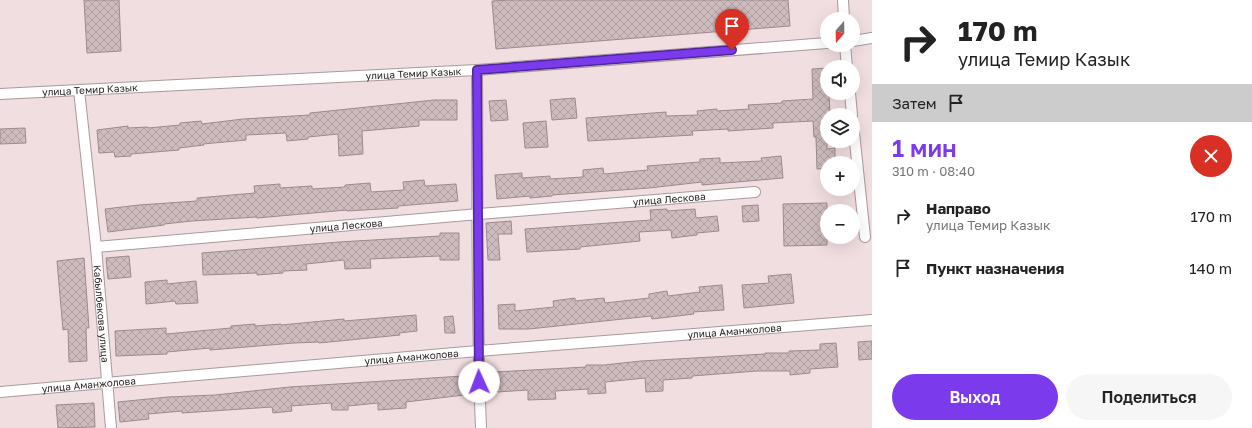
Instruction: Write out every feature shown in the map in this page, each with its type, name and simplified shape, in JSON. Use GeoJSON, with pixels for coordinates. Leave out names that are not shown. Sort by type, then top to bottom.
{"type":"FeatureCollection","features":[{"type":"Feature","properties":{"kind":"street"},"geometry":{"type":"LineString","coordinates":[[843,0],[844,12]]}},
{"type":"Feature","properties":{"kind":"street"},"geometry":{"type":"LineString","coordinates":[[860,40],[872,38]]}},
{"type":"Feature","properties":{"kind":"street","name":"улица Темир Казык"},"geometry":{"type":"LineString","coordinates":[[0,94],[477,70],[820,44]]}},
{"type":"Feature","properties":{"kind":"street"},"geometry":{"type":"LineString","coordinates":[[477,70],[478,351],[481,428]]}},
{"type":"Feature","properties":{"kind":"street"},"geometry":{"type":"LineString","coordinates":[[80,90],[96,247]]}},
{"type":"Feature","properties":{"kind":"street"},"geometry":{"type":"LineString","coordinates":[[856,148],[865,237]]}},
{"type":"Feature","properties":{"kind":"street","name":"улица Лескова"},"geometry":{"type":"LineString","coordinates":[[96,247],[755,192]]}},
{"type":"Feature","properties":{"kind":"street","name":"Кабылбекова улица"},"geometry":{"type":"LineString","coordinates":[[96,247],[111,428]]}},
{"type":"Feature","properties":{"kind":"street","name":"улица Аманжолова"},"geometry":{"type":"LineString","coordinates":[[0,392],[478,351],[872,320]]}},
{"type":"Feature","properties":{"kind":"building"},"geometry":{"type":"Polygon","coordinates":[[[84,0],[119,0],[121,51],[87,53],[84,0]]]}},
{"type":"Feature","properties":{"kind":"building"},"geometry":{"type":"Polygon","coordinates":[[[788,0],[790,26],[496,49],[492,1],[788,0]]]}},
{"type":"Feature","properties":{"kind":"building"},"geometry":{"type":"Polygon","coordinates":[[[820,68],[820,100],[829,100],[830,108],[820,108],[820,148],[835,148],[835,156],[820,156],[820,169],[817,169],[816,137],[814,137],[813,121],[773,123],[773,128],[728,131],[728,129],[692,131],[693,135],[588,141],[586,118],[666,112],[666,116],[698,115],[697,111],[717,109],[717,111],[749,109],[748,105],[813,99],[812,69],[820,68]]]}},
{"type":"Feature","properties":{"kind":"building"},"geometry":{"type":"Polygon","coordinates":[[[575,98],[577,118],[552,120],[550,100],[575,98]]]}},
{"type":"Feature","properties":{"kind":"building"},"geometry":{"type":"Polygon","coordinates":[[[434,100],[457,100],[457,120],[419,120],[419,126],[362,131],[363,154],[339,156],[338,134],[287,141],[286,133],[246,135],[246,140],[203,144],[204,145],[179,148],[179,150],[131,154],[131,156],[115,157],[114,152],[99,153],[97,130],[128,126],[128,128],[148,128],[180,125],[180,123],[201,121],[202,124],[243,119],[310,115],[310,113],[434,100]]]}},
{"type":"Feature","properties":{"kind":"building"},"geometry":{"type":"Polygon","coordinates":[[[506,100],[508,120],[491,121],[489,101],[506,100]]]}},
{"type":"Feature","properties":{"kind":"building"},"geometry":{"type":"Polygon","coordinates":[[[546,121],[548,147],[525,148],[523,123],[546,121]]]}},
{"type":"Feature","properties":{"kind":"building"},"geometry":{"type":"Polygon","coordinates":[[[25,128],[26,143],[0,144],[0,129],[25,128]]]}},
{"type":"Feature","properties":{"kind":"building"},"geometry":{"type":"Polygon","coordinates":[[[781,156],[783,178],[702,185],[702,182],[530,198],[530,196],[497,199],[495,175],[522,173],[522,178],[550,176],[550,179],[583,177],[583,170],[603,168],[604,174],[648,170],[647,166],[700,162],[700,159],[720,158],[720,163],[762,161],[761,158],[781,156]]]}},
{"type":"Feature","properties":{"kind":"building"},"geometry":{"type":"Polygon","coordinates":[[[424,180],[425,186],[456,184],[458,201],[398,206],[398,208],[347,210],[257,218],[192,221],[108,232],[105,209],[197,201],[197,198],[255,193],[254,186],[280,184],[280,188],[312,186],[312,189],[345,187],[345,185],[370,183],[371,192],[404,190],[403,182],[424,180]]]}},
{"type":"Feature","properties":{"kind":"building"},"geometry":{"type":"Polygon","coordinates":[[[827,203],[820,204],[820,244],[827,245],[784,246],[783,204],[827,203]]]}},
{"type":"Feature","properties":{"kind":"building"},"geometry":{"type":"Polygon","coordinates":[[[758,205],[759,221],[743,222],[742,206],[758,205]]]}},
{"type":"Feature","properties":{"kind":"building"},"geometry":{"type":"Polygon","coordinates":[[[667,209],[667,211],[695,209],[696,218],[717,216],[719,231],[697,233],[697,235],[672,238],[671,230],[639,232],[640,241],[580,247],[580,249],[527,252],[525,229],[651,220],[650,210],[667,209]]]}},
{"type":"Feature","properties":{"kind":"building"},"geometry":{"type":"Polygon","coordinates":[[[511,221],[512,234],[498,234],[500,260],[488,260],[486,223],[511,221]]]}},
{"type":"Feature","properties":{"kind":"building"},"geometry":{"type":"Polygon","coordinates":[[[440,233],[459,233],[459,260],[440,260],[440,256],[370,259],[371,268],[345,269],[344,260],[306,264],[307,270],[283,271],[283,273],[257,275],[257,273],[203,275],[202,253],[339,242],[440,236],[440,233]]]}},
{"type":"Feature","properties":{"kind":"building"},"geometry":{"type":"Polygon","coordinates":[[[129,256],[131,277],[108,279],[106,258],[129,256]]]}},
{"type":"Feature","properties":{"kind":"building"},"geometry":{"type":"Polygon","coordinates":[[[84,258],[89,328],[86,328],[87,361],[69,362],[68,329],[63,330],[57,261],[84,258]]]}},
{"type":"Feature","properties":{"kind":"building"},"geometry":{"type":"Polygon","coordinates":[[[791,274],[794,303],[744,308],[742,285],[769,283],[768,276],[791,274]]]}},
{"type":"Feature","properties":{"kind":"building"},"geometry":{"type":"Polygon","coordinates":[[[167,280],[167,284],[196,281],[198,303],[176,304],[175,301],[146,304],[145,282],[167,280]]]}},
{"type":"Feature","properties":{"kind":"building"},"geometry":{"type":"Polygon","coordinates":[[[722,285],[724,310],[693,312],[694,314],[652,319],[651,316],[529,329],[499,329],[498,305],[515,304],[515,311],[554,307],[553,301],[575,298],[575,301],[604,298],[605,303],[649,298],[649,294],[667,291],[668,296],[700,292],[699,287],[722,285]]]}},
{"type":"Feature","properties":{"kind":"building"},"geometry":{"type":"Polygon","coordinates":[[[416,315],[417,331],[399,333],[400,335],[319,343],[294,343],[210,350],[210,348],[167,352],[167,354],[116,356],[115,331],[166,328],[166,334],[231,328],[231,326],[255,324],[255,326],[281,325],[344,319],[344,321],[416,315]]]}},
{"type":"Feature","properties":{"kind":"building"},"geometry":{"type":"Polygon","coordinates":[[[453,316],[455,333],[445,333],[444,317],[453,316]]]}},
{"type":"Feature","properties":{"kind":"building"},"geometry":{"type":"Polygon","coordinates":[[[872,341],[872,359],[859,360],[858,342],[872,341]]]}},
{"type":"Feature","properties":{"kind":"building"},"geometry":{"type":"Polygon","coordinates":[[[836,343],[838,367],[810,369],[810,373],[790,375],[790,371],[757,371],[692,376],[692,378],[663,380],[663,391],[646,392],[645,378],[605,382],[606,393],[588,394],[588,389],[555,391],[556,399],[528,400],[528,390],[497,392],[495,372],[586,367],[586,365],[604,365],[641,361],[765,353],[789,353],[789,351],[820,350],[820,344],[836,343]]]}},
{"type":"Feature","properties":{"kind":"building"},"geometry":{"type":"Polygon","coordinates":[[[463,376],[464,395],[406,402],[406,408],[378,410],[378,403],[348,406],[348,410],[332,410],[331,403],[291,406],[292,411],[273,413],[272,407],[148,414],[149,419],[120,422],[118,402],[168,397],[215,395],[290,387],[463,376]]]}},
{"type":"Feature","properties":{"kind":"building"},"geometry":{"type":"Polygon","coordinates":[[[94,403],[95,427],[58,428],[56,405],[94,403]]]}},
{"type":"Feature","properties":{"kind":"route"},"geometry":{"type":"LineString","coordinates":[[479,382],[477,70],[732,50]]}}]}
